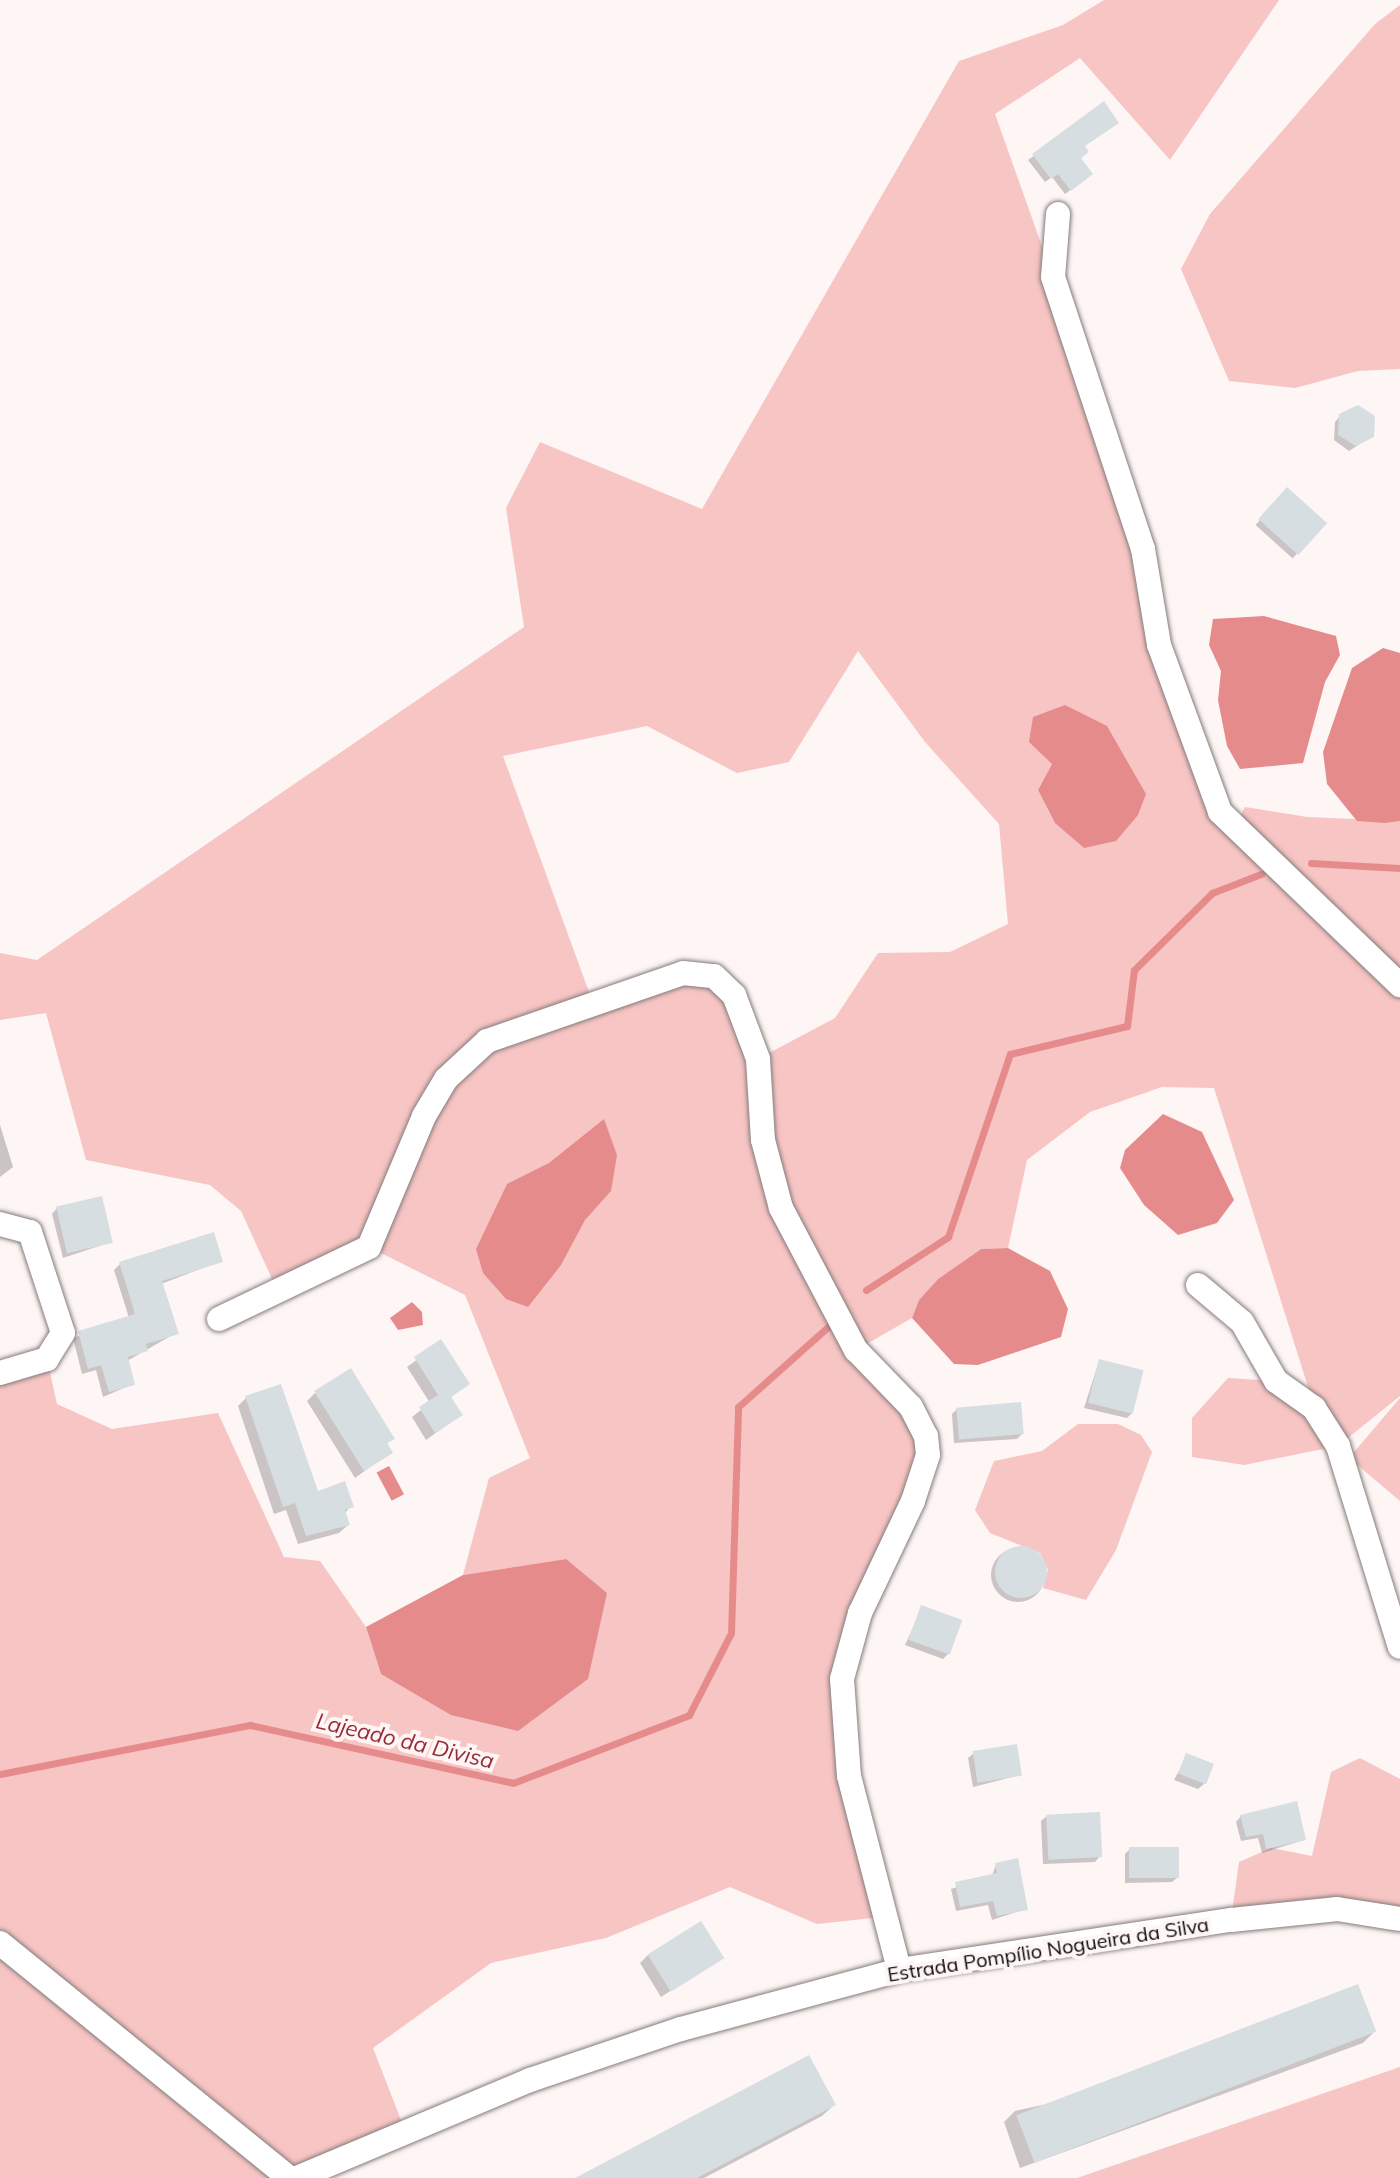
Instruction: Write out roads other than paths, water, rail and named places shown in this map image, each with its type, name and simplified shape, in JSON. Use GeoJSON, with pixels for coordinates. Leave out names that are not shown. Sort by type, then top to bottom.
{"type":"FeatureCollection","features":[{"type":"Feature","properties":{"kind":"street"},"geometry":{"type":"LineString","coordinates":[[1058,214],[1053,277],[1143,549],[1159,645],[1220,812],[1400,985]]}},
{"type":"Feature","properties":{"kind":"street"},"geometry":{"type":"LineString","coordinates":[[219,1319],[369,1247],[424,1116],[446,1079],[487,1041],[683,973],[714,976],[734,995],[758,1059],[763,1140],[781,1208],[856,1350],[911,1407],[926,1436],[928,1455],[913,1501],[860,1613],[842,1679],[849,1776],[899,1970]]}},
{"type":"Feature","properties":{"kind":"street"},"geometry":{"type":"LineString","coordinates":[[0,1224],[30,1232],[63,1333],[47,1359],[0,1373]]}},
{"type":"Feature","properties":{"kind":"street"},"geometry":{"type":"LineString","coordinates":[[1198,1285],[1242,1322],[1276,1381],[1314,1408],[1338,1446],[1400,1647]]}},
{"type":"Feature","properties":{"kind":"street","name":"Estrada Pompílio Nogueira da Silva"},"geometry":{"type":"LineString","coordinates":[[297,2178],[545,2075],[681,2029],[899,1970],[1231,1920],[1337,1909],[1400,1919]]}},
{"type":"Feature","properties":{"kind":"street"},"geometry":{"type":"LineString","coordinates":[[0,1943],[289,2178]]}},
{"type":"Feature","properties":{"kind":"waterway","name":"Lajeado da Divisa"},"geometry":{"type":"LineString","coordinates":[[1311,863],[1400,868]]}},
{"type":"Feature","properties":{"kind":"waterway","name":"Lajeado da Divisa"},"geometry":{"type":"LineString","coordinates":[[866,1290],[948,1237],[1010,1054],[1127,1026],[1134,970],[1212,893],[1261,874]]}},
{"type":"Feature","properties":{"kind":"waterway","name":"Lajeado da Divisa"},"geometry":{"type":"LineString","coordinates":[[0,1774],[250,1725],[513,1783],[689,1715],[731,1633],[738,1407],[830,1325]]}}]}
